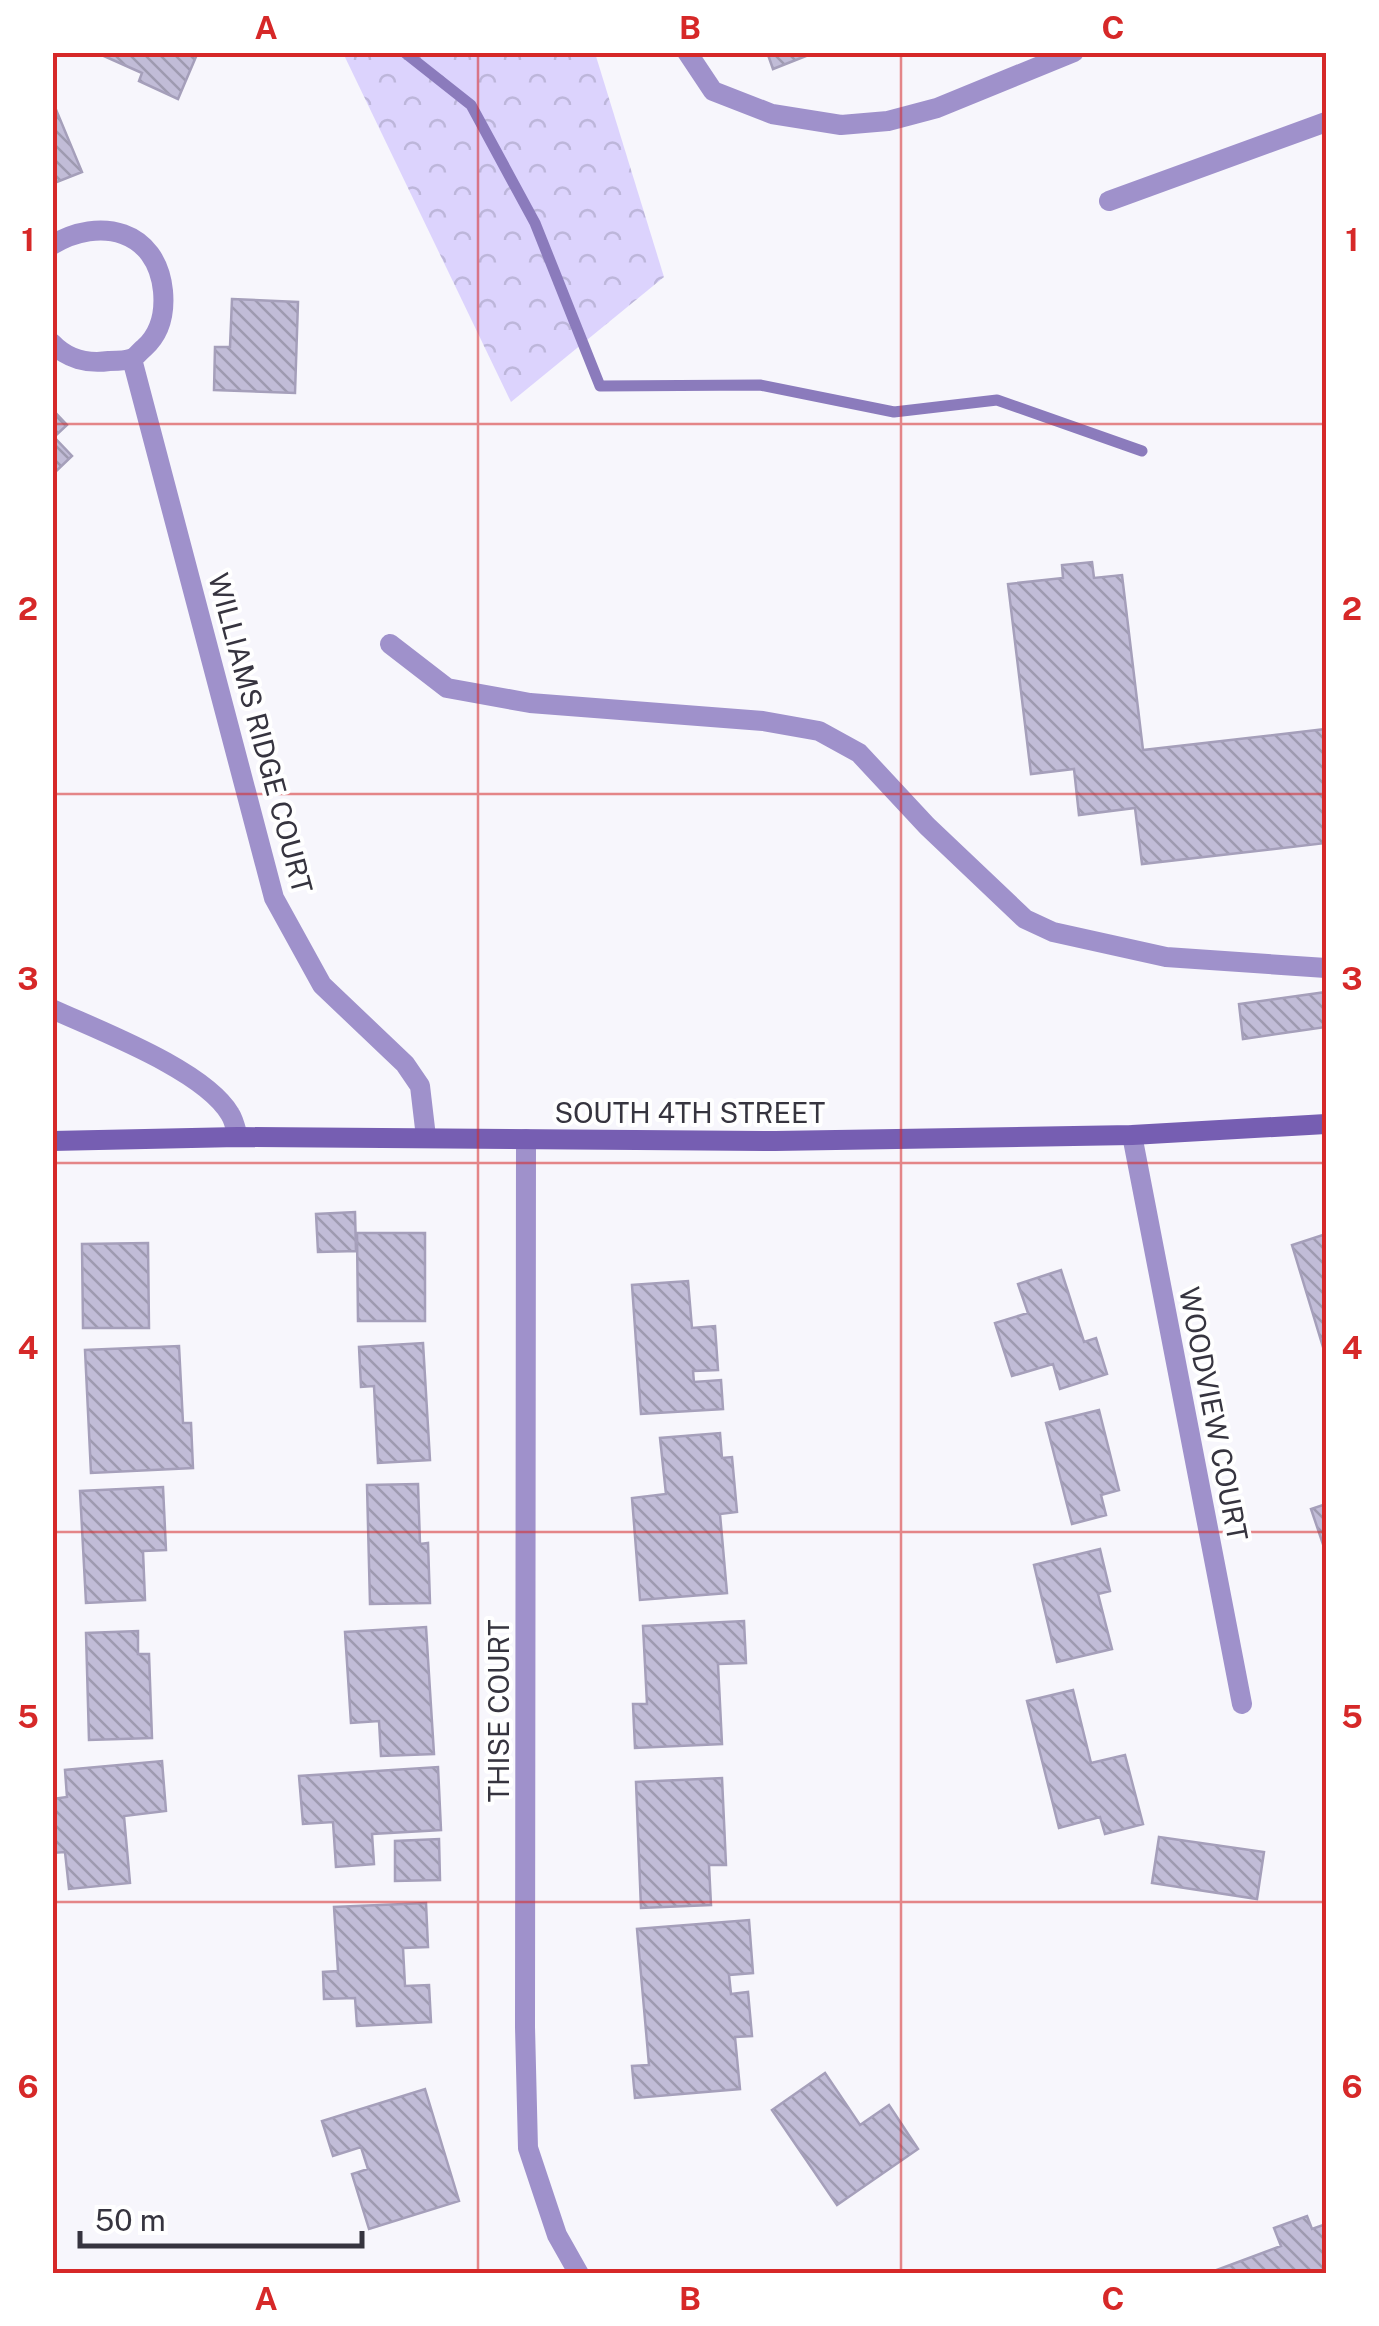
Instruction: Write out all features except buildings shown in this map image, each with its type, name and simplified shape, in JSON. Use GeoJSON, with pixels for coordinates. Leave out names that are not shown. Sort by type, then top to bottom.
{"type":"FeatureCollection","features":[{"type":"Feature","properties":{"kind":"main road","name":"SOUTH 4TH STREET"},"geometry":{"type":"LineString","coordinates":[[52,1141],[238,1136],[776,1141],[1132,1135],[1326,1124]]}},
{"type":"Feature","properties":{"kind":"street"},"geometry":{"type":"LineString","coordinates":[[687,52],[713,91],[772,114],[841,125],[888,122],[937,108],[1074,52]]}},
{"type":"Feature","properties":{"kind":"street"},"geometry":{"type":"LineString","coordinates":[[1108,202],[1326,122]]}},
{"type":"Feature","properties":{"kind":"street"},"geometry":{"type":"LineString","coordinates":[[52,245],[68,235],[94,229],[123,233],[153,257],[162,280],[164,310],[154,339],[132,359],[78,360],[52,343]]}},
{"type":"Feature","properties":{"kind":"street","name":"WILLIAMS RIDGE COURT"},"geometry":{"type":"LineString","coordinates":[[132,359],[274,898],[322,984],[404,1064],[420,1086],[426,1138]]}},
{"type":"Feature","properties":{"kind":"street"},"geometry":{"type":"LineString","coordinates":[[390,644],[447,688],[530,703],[763,721],[819,731],[859,753],[927,826],[1025,919],[1053,932],[1166,957],[1326,968]]}},
{"type":"Feature","properties":{"kind":"street"},"geometry":{"type":"LineString","coordinates":[[52,1009],[172,1065],[208,1090],[230,1114],[238,1136]]}},
{"type":"Feature","properties":{"kind":"street","name":"WOODVIEW COURT"},"geometry":{"type":"LineString","coordinates":[[1132,1135],[1242,1704]]}},
{"type":"Feature","properties":{"kind":"street","name":"THISE COURT"},"geometry":{"type":"LineString","coordinates":[[526,1139],[528,2148],[557,2234],[578,2274]]}},
{"type":"Feature","properties":{"kind":"green space"},"geometry":{"type":"Polygon","coordinates":[[[343,53],[595,53],[664,277],[511,402],[343,53]]]}},
{"type":"Feature","properties":{"kind":"waterway"},"geometry":{"type":"LineString","coordinates":[[404,52],[471,105],[535,223],[600,386],[760,385],[894,412],[997,400],[1142,451]]}}]}
